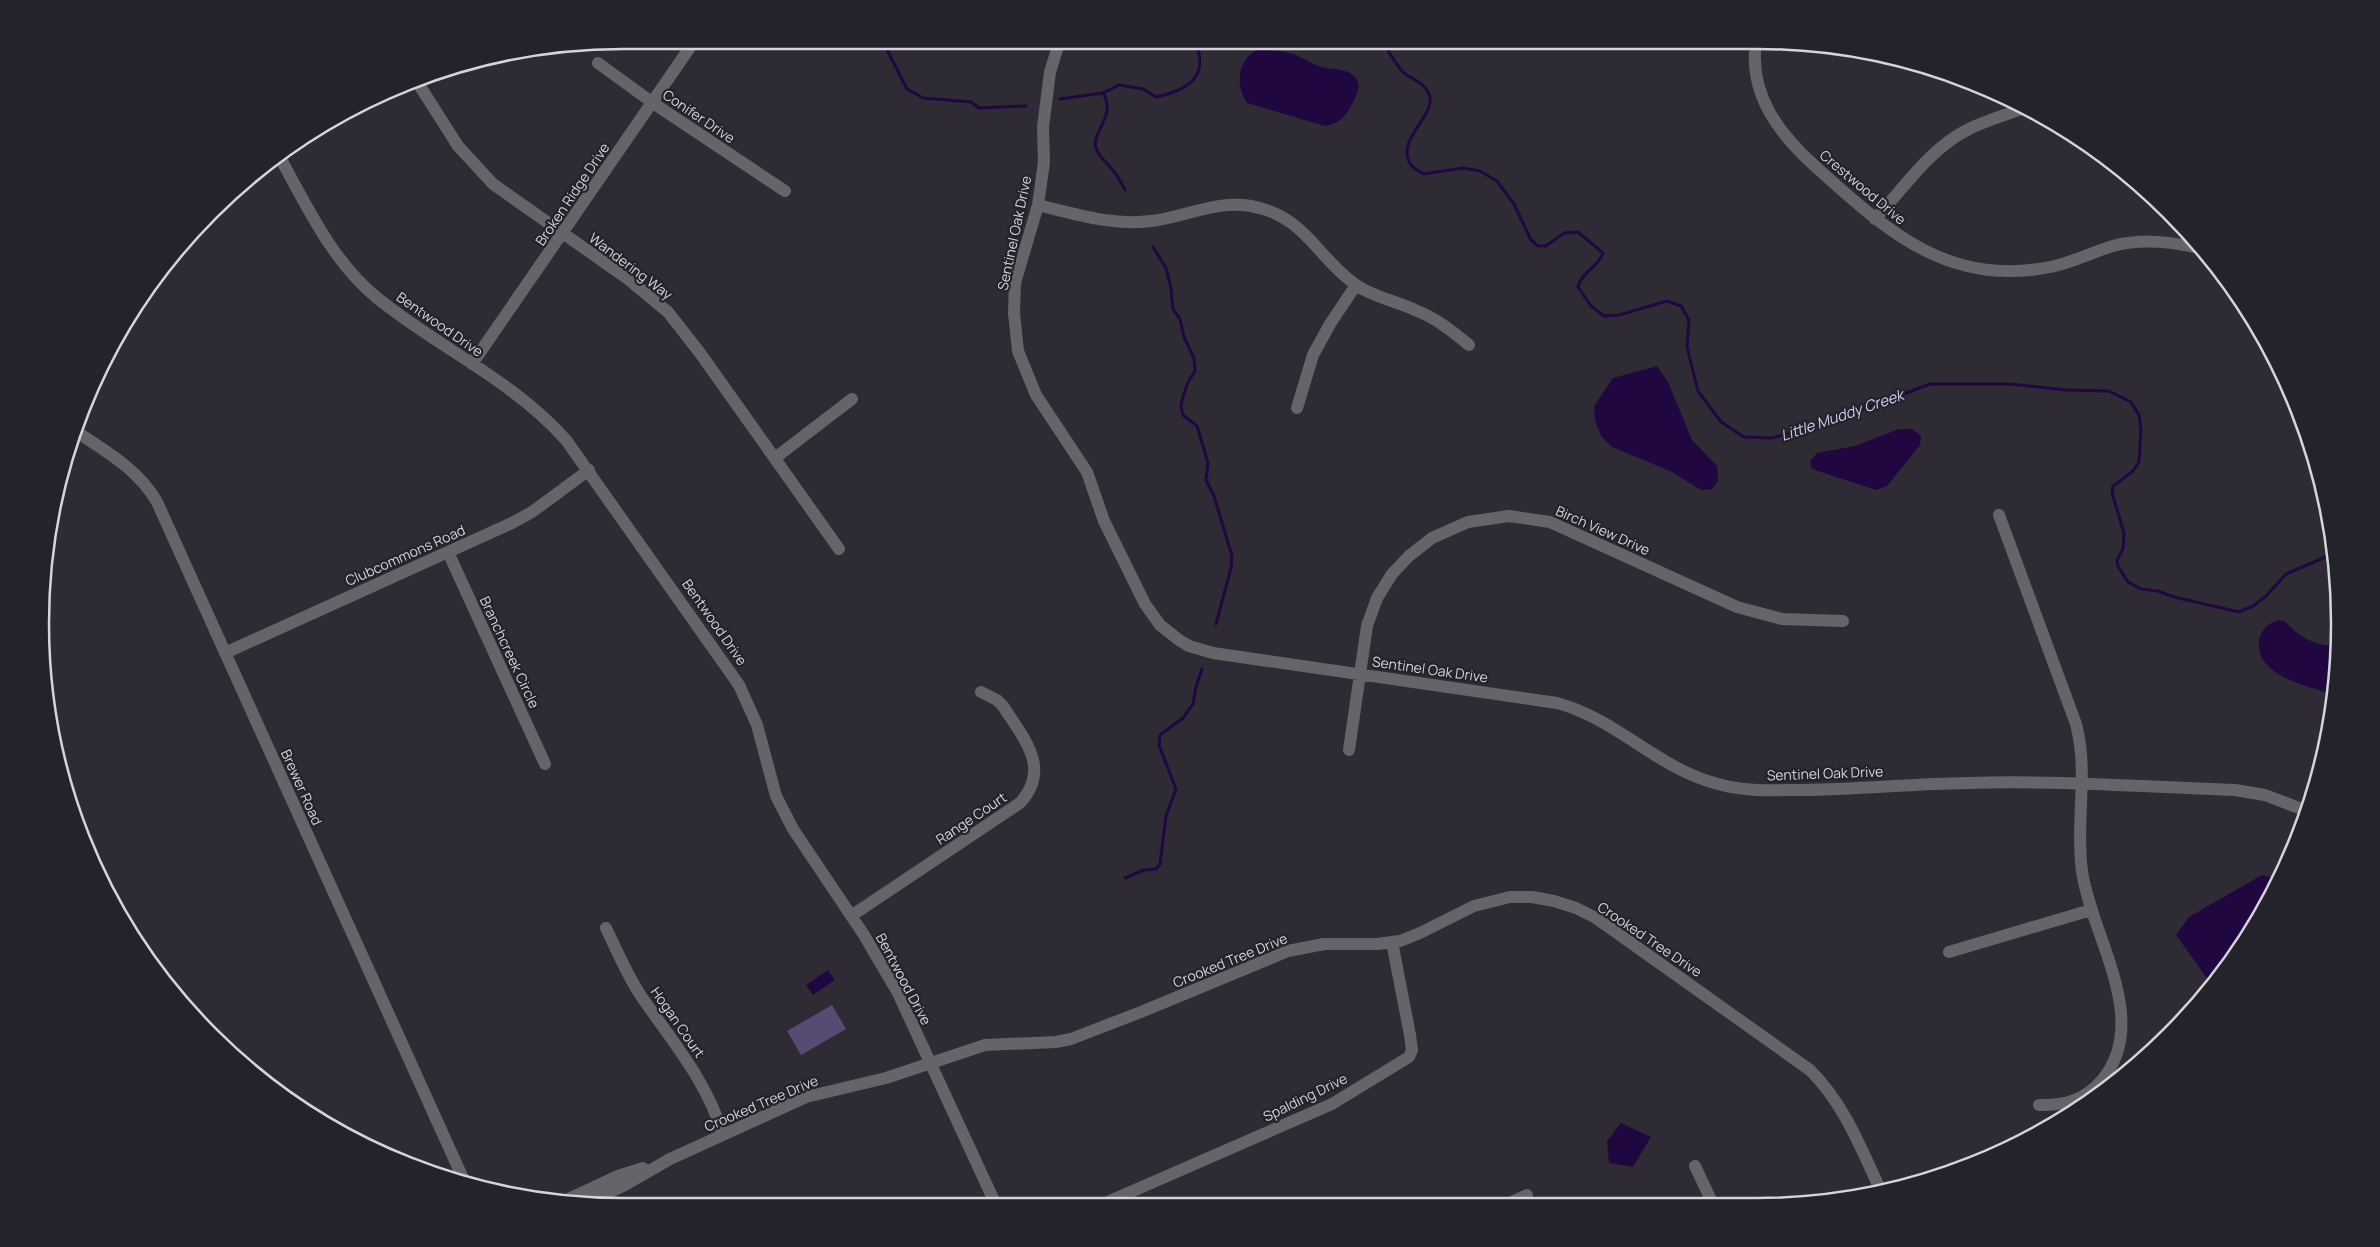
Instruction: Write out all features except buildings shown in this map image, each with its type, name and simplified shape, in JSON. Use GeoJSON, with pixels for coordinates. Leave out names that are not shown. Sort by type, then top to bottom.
{"type":"FeatureCollection","features":[{"type":"Feature","properties":{"kind":"street","name":"Broken Ridge Drive"},"geometry":{"type":"LineString","coordinates":[[472,364],[689,49]]}},
{"type":"Feature","properties":{"kind":"street","name":"Sentinel Oak Drive"},"geometry":{"type":"LineString","coordinates":[[1057,49],[1050,72],[1038,206],[1015,283],[1014,313],[1018,350],[1036,395],[1087,472],[1104,521],[1148,610],[1170,633],[1189,646],[1201,650],[1359,674],[1521,696],[1574,708],[1610,725],[1681,772],[1735,788],[1773,790],[1966,783],[2082,784],[2235,790],[2264,795],[2301,809]]}},
{"type":"Feature","properties":{"kind":"street","name":"Crestwood Drive"},"geometry":{"type":"LineString","coordinates":[[1756,49],[1757,80],[1761,95],[1774,122],[1797,150],[1875,219],[1900,238],[1933,255],[1970,267],[2021,270],[2055,266],[2128,243],[2160,241],[2190,247]]}},
{"type":"Feature","properties":{"kind":"street","name":"Conifer Drive"},"geometry":{"type":"LineString","coordinates":[[598,63],[653,103],[784,191]]}},
{"type":"Feature","properties":{"kind":"street","name":"Wandering Way"},"geometry":{"type":"LineString","coordinates":[[420,87],[441,121],[472,163],[511,198],[628,278],[668,312],[700,353],[840,549]]}},
{"type":"Feature","properties":{"kind":"street"},"geometry":{"type":"LineString","coordinates":[[1875,219],[1922,166],[1949,141],[1968,129],[2017,111]]}},
{"type":"Feature","properties":{"kind":"street","name":"Bentwood Drive"},"geometry":{"type":"LineString","coordinates":[[282,162],[326,239],[359,281],[399,315],[541,413],[566,440],[739,685],[757,725],[776,796],[794,829],[851,916],[898,993],[993,1198]]}},
{"type":"Feature","properties":{"kind":"street"},"geometry":{"type":"LineString","coordinates":[[1038,206],[1098,219],[1131,222],[1167,219],[1220,206],[1234,205],[1261,208],[1297,226],[1309,236],[1340,272],[1356,285],[1429,316],[1469,345]]}},
{"type":"Feature","properties":{"kind":"street"},"geometry":{"type":"LineString","coordinates":[[1297,408],[1312,355],[1356,285]]}},
{"type":"Feature","properties":{"kind":"street"},"geometry":{"type":"LineString","coordinates":[[775,458],[852,399]]}},
{"type":"Feature","properties":{"kind":"street","name":"Brewer Road"},"geometry":{"type":"LineString","coordinates":[[81,435],[129,468],[151,491],[164,516],[461,1175]]}},
{"type":"Feature","properties":{"kind":"street","name":"Clubcommons Road"},"geometry":{"type":"LineString","coordinates":[[225,653],[532,512],[589,470]]}},
{"type":"Feature","properties":{"kind":"street"},"geometry":{"type":"LineString","coordinates":[[1999,515],[2076,724],[2082,746],[2080,860],[2091,910],[2119,998],[2122,1031],[2119,1051],[2108,1073],[2098,1085]]}},
{"type":"Feature","properties":{"kind":"street","name":"Birch View Drive"},"geometry":{"type":"LineString","coordinates":[[1349,750],[1367,626],[1371,612],[1384,586],[1400,565],[1420,546],[1442,533],[1468,522],[1496,517],[1522,517],[1550,522],[1736,607],[1782,619],[1843,621]]}},
{"type":"Feature","properties":{"kind":"street","name":"Branchcreek Circle"},"geometry":{"type":"LineString","coordinates":[[448,552],[545,764]]}},
{"type":"Feature","properties":{"kind":"street","name":"Range Court"},"geometry":{"type":"LineString","coordinates":[[851,916],[1020,803],[1029,791],[1034,776],[1032,752],[1003,706],[997,700],[981,692]]}},
{"type":"Feature","properties":{"kind":"street","name":"Crooked Tree Drive"},"geometry":{"type":"LineString","coordinates":[[598,1197],[623,1186],[670,1159],[806,1098],[886,1078],[985,1045],[1056,1042],[1085,1035],[1288,951],[1324,944],[1392,942],[1420,933],[1474,906],[1510,897],[1532,897],[1554,901],[1596,918],[1810,1070],[1826,1086],[1839,1104],[1878,1185]]}},
{"type":"Feature","properties":{"kind":"street"},"geometry":{"type":"LineString","coordinates":[[1949,952],[2091,910]]}},
{"type":"Feature","properties":{"kind":"street","name":"Hogan Court"},"geometry":{"type":"LineString","coordinates":[[606,928],[640,995],[704,1087],[717,1114],[723,1135]]}},
{"type":"Feature","properties":{"kind":"street","name":"Spalding Drive"},"geometry":{"type":"LineString","coordinates":[[1117,1198],[1332,1104],[1409,1057],[1412,1050],[1410,1035],[1392,942]]}},
{"type":"Feature","properties":{"kind":"street"},"geometry":{"type":"LineString","coordinates":[[2039,1105],[2059,1106],[2071,1103],[2081,1097]]}},
{"type":"Feature","properties":{"kind":"street","name":"Crooked Tree Drive"},"geometry":{"type":"LineString","coordinates":[[575,1196],[618,1176],[670,1159]]}},
{"type":"Feature","properties":{"kind":"street"},"geometry":{"type":"LineString","coordinates":[[1695,1166],[1710,1198]]}},
{"type":"Feature","properties":{"kind":"street"},"geometry":{"type":"LineString","coordinates":[[1521,1198],[1527,1195]]}},
{"type":"Feature","properties":{"kind":"shaded area"},"geometry":{"type":"Polygon","coordinates":[[[1259,49],[1290,53],[1318,66],[1352,74],[1357,80],[1358,90],[1348,111],[1339,121],[1325,126],[1247,103],[1241,88],[1240,73],[1246,59],[1259,49]]]}},
{"type":"Feature","properties":{"kind":"shaded area"},"geometry":{"type":"Polygon","coordinates":[[[1657,366],[1668,382],[1692,440],[1717,466],[1718,481],[1712,489],[1701,490],[1670,471],[1612,447],[1601,436],[1595,420],[1594,406],[1613,378],[1657,366]]]}},
{"type":"Feature","properties":{"kind":"shaded area"},"geometry":{"type":"Polygon","coordinates":[[[1899,429],[1912,429],[1921,436],[1920,445],[1887,486],[1876,490],[1812,469],[1810,461],[1817,453],[1855,446],[1899,429]]]}},
{"type":"Feature","properties":{"kind":"shaded area"},"geometry":{"type":"Polygon","coordinates":[[[2278,620],[2286,622],[2303,637],[2317,643],[2330,645],[2327,692],[2286,678],[2275,672],[2266,663],[2260,654],[2259,642],[2261,634],[2271,623],[2278,620]]]}},
{"type":"Feature","properties":{"kind":"shaded area"},"geometry":{"type":"Polygon","coordinates":[[[2262,875],[2272,878],[2234,943],[2207,979],[2176,935],[2189,917],[2262,875]]]}},
{"type":"Feature","properties":{"kind":"shaded area"},"geometry":{"type":"Polygon","coordinates":[[[828,970],[835,980],[813,995],[806,985],[828,970]]]}},
{"type":"Feature","properties":{"kind":"shaded area"},"geometry":{"type":"Polygon","coordinates":[[[832,1005],[846,1029],[801,1055],[787,1031],[832,1005]]]}},
{"type":"Feature","properties":{"kind":"shaded area"},"geometry":{"type":"Polygon","coordinates":[[[1621,1123],[1651,1137],[1633,1167],[1609,1163],[1607,1141],[1621,1123]]]}},
{"type":"Feature","properties":{"kind":"waterway","name":"Little Muddy Creek"},"geometry":{"type":"LineString","coordinates":[[887,49],[907,89],[923,98],[971,102],[979,108],[1026,106]]}},
{"type":"Feature","properties":{"kind":"waterway","name":"Little Muddy Creek"},"geometry":{"type":"LineString","coordinates":[[1060,99],[1103,93],[1119,85],[1143,89],[1156,97],[1168,94],[1194,80],[1200,64],[1198,49]]}},
{"type":"Feature","properties":{"kind":"waterway","name":"Little Muddy Creek"},"geometry":{"type":"LineString","coordinates":[[1387,49],[1401,70],[1420,83],[1429,94],[1428,110],[1408,146],[1407,155],[1411,165],[1424,174],[1463,168],[1480,171],[1497,181],[1514,204],[1531,240],[1538,246],[1546,246],[1564,233],[1578,232],[1603,253],[1598,262],[1583,277],[1578,287],[1591,306],[1604,316],[1619,315],[1667,301],[1681,306],[1689,320],[1687,347],[1698,391],[1721,422],[1744,437],[1772,438],[1846,416],[1930,384],[2010,384],[2066,390],[2109,391],[2131,402],[2139,415],[2141,430],[2139,462],[2133,471],[2113,486],[2112,493],[2124,533],[2123,549],[2117,560],[2118,566],[2128,582],[2141,589],[2158,591],[2174,597],[2239,612],[2253,606],[2266,596],[2286,574],[2327,556]]}},
{"type":"Feature","properties":{"kind":"waterway"},"geometry":{"type":"LineString","coordinates":[[1103,93],[1107,101],[1107,109],[1095,142],[1096,148],[1099,155],[1113,170],[1125,190]]}},
{"type":"Feature","properties":{"kind":"waterway"},"geometry":{"type":"LineString","coordinates":[[1153,247],[1166,268],[1171,288],[1173,309],[1180,319],[1184,337],[1194,358],[1195,371],[1188,382],[1181,406],[1183,415],[1197,426],[1208,463],[1206,480],[1214,496],[1232,556],[1231,568],[1216,624]]}},
{"type":"Feature","properties":{"kind":"waterway"},"geometry":{"type":"LineString","coordinates":[[1125,878],[1144,870],[1156,869],[1160,864],[1166,816],[1176,789],[1159,745],[1160,735],[1183,718],[1193,704],[1202,669]]}}]}
